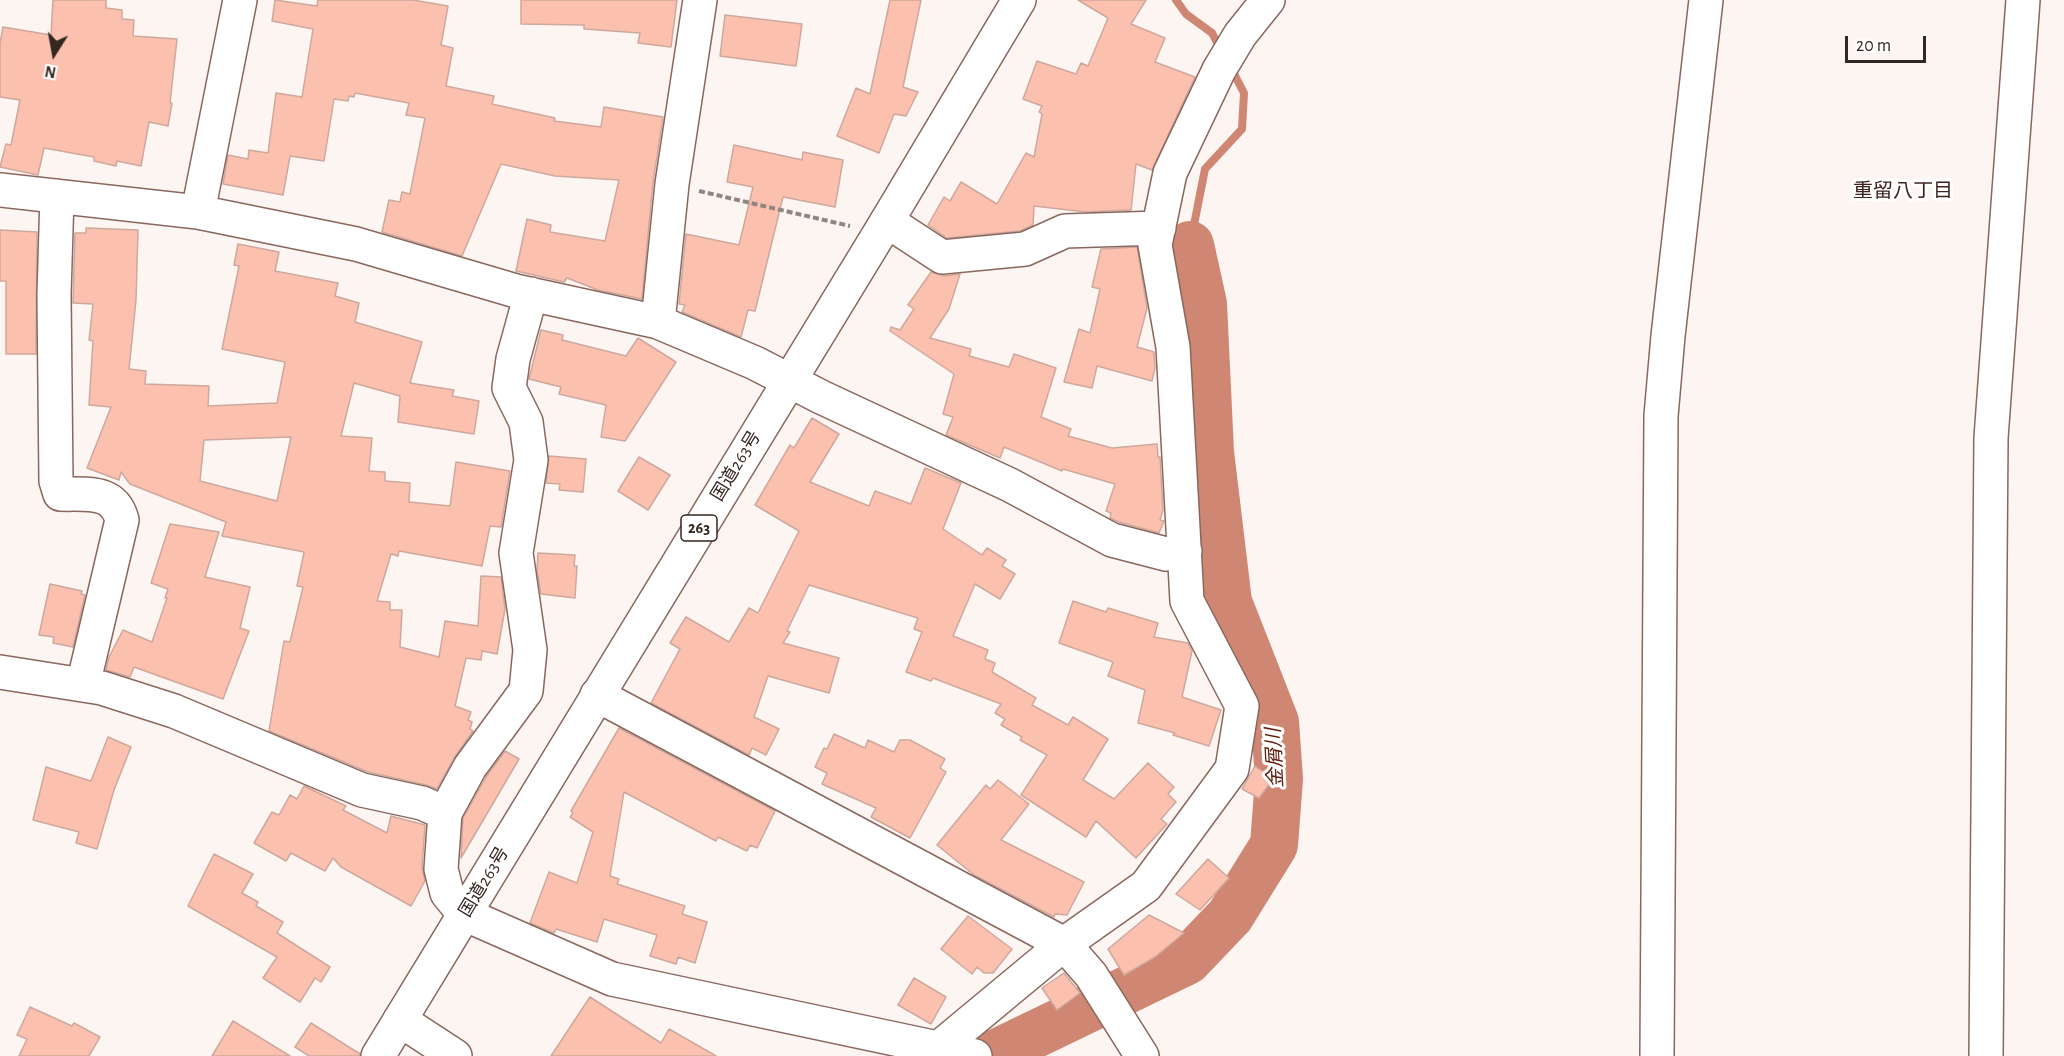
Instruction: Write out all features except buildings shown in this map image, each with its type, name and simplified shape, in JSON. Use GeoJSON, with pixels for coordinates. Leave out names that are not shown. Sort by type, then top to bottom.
{"type":"FeatureCollection","features":[{"type":"Feature","properties":{"kind":"main road"},"geometry":{"type":"LineString","coordinates":[[198,212],[240,0]]}},
{"type":"Feature","properties":{"kind":"main road"},"geometry":{"type":"LineString","coordinates":[[658,322],[672,184],[700,0]]}},
{"type":"Feature","properties":{"kind":"main road","name":"国道263号"},"geometry":{"type":"LineString","coordinates":[[378,1056],[1019,0]]}},
{"type":"Feature","properties":{"kind":"main road"},"geometry":{"type":"LineString","coordinates":[[933,1053],[1064,944],[1146,886],[1232,769],[1242,706],[1187,601],[1173,347],[1155,245],[1170,173],[1219,70],[1240,35],[1268,0]]}},
{"type":"Feature","properties":{"kind":"main road"},"geometry":{"type":"LineString","coordinates":[[1657,1056],[1661,416],[1706,0]]}},
{"type":"Feature","properties":{"kind":"main road"},"geometry":{"type":"LineString","coordinates":[[1986,1056],[1991,438],[2023,0]]}},
{"type":"Feature","properties":{"kind":"main road"},"geometry":{"type":"LineString","coordinates":[[0,190],[198,212],[356,244],[531,294],[658,322],[755,363],[820,397],[1010,484],[1112,540],[1166,554],[1185,551]]}},
{"type":"Feature","properties":{"kind":"main road"},"geometry":{"type":"LineString","coordinates":[[57,196],[54,295],[56,481],[60,494],[103,495],[119,508],[122,520],[83,685]]}},
{"type":"Feature","properties":{"kind":"main road"},"geometry":{"type":"LineString","coordinates":[[881,230],[942,257],[1025,249],[1065,231],[1159,228]]}},
{"type":"Feature","properties":{"kind":"main road"},"geometry":{"type":"LineString","coordinates":[[531,294],[513,359],[509,388],[526,422],[531,460],[516,553],[530,650],[526,691],[470,767],[445,813],[441,869],[447,893],[464,914],[612,979],[933,1053],[975,1056]]}},
{"type":"Feature","properties":{"kind":"main road"},"geometry":{"type":"LineString","coordinates":[[0,672],[102,688],[174,711],[362,790],[422,803],[445,813]]}},
{"type":"Feature","properties":{"kind":"main road"},"geometry":{"type":"LineString","coordinates":[[597,695],[1064,944],[1091,975],[1142,1056]]}},
{"type":"Feature","properties":{"kind":"main road"},"geometry":{"type":"LineString","coordinates":[[400,1020],[455,1056]]}},
{"type":"Feature","properties":{"kind":"path"},"geometry":{"type":"LineString","coordinates":[[672,184],[857,228],[881,230]]}},
{"type":"Feature","properties":{"kind":"waterway"},"geometry":{"type":"LineString","coordinates":[[1176,0],[1186,14],[1212,33],[1221,50]]}},
{"type":"Feature","properties":{"kind":"waterway"},"geometry":{"type":"LineString","coordinates":[[1190,245],[1205,169],[1242,129],[1244,93],[1230,66]]}},
{"type":"Feature","properties":{"kind":"waterway","name":"金屑川"},"geometry":{"type":"LineString","coordinates":[[990,1056],[1187,961],[1230,916],[1274,845],[1279,779],[1275,722],[1228,602],[1210,452],[1203,304],[1190,245]]}},
{"type":"Feature","properties":{"kind":"district","name":"重留八丁目"},"geometry":{"type":"Point","coordinates":[1903,191]}}]}
